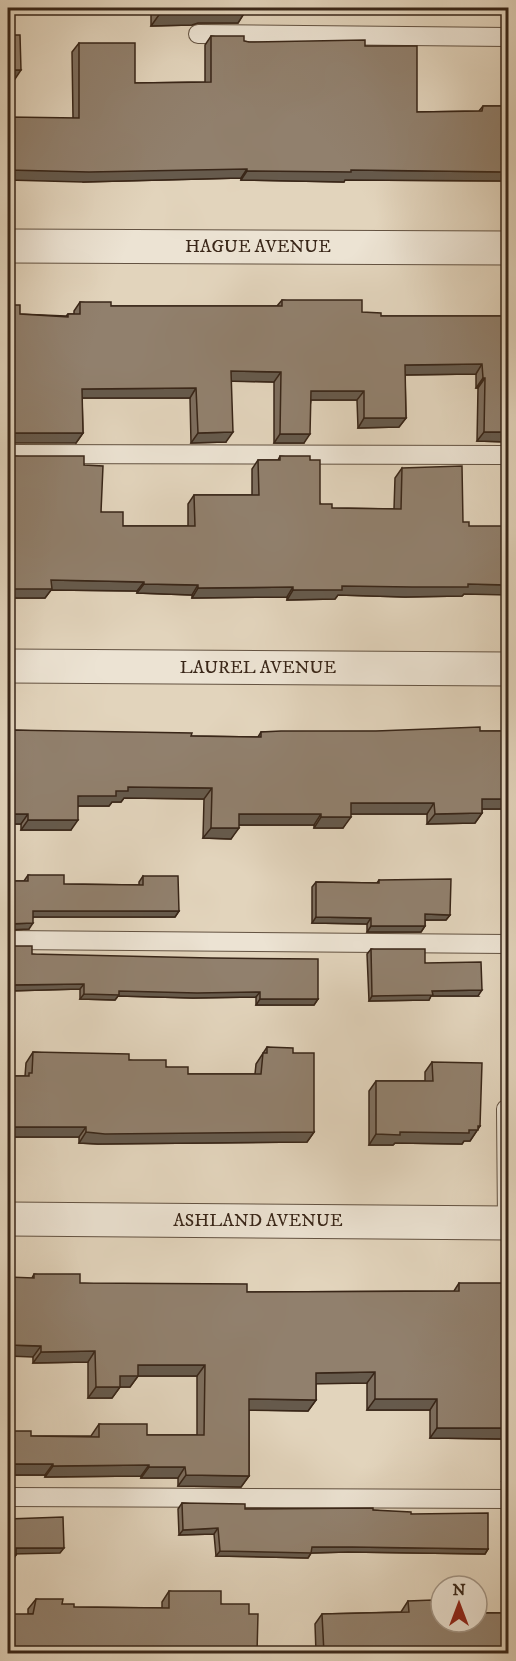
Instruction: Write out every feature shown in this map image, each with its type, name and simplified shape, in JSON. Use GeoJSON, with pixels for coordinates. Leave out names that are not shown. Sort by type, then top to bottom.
{"type":"FeatureCollection","features":[{"type":"Feature","properties":{"kind":"street","name":"HAGUE AVENUE"},"geometry":{"type":"LineString","coordinates":[[8,246],[508,248]]}},
{"type":"Feature","properties":{"kind":"street","name":"LAUREL AVENUE"},"geometry":{"type":"LineString","coordinates":[[8,666],[508,669]]}},
{"type":"Feature","properties":{"kind":"street","name":"ASHLAND AVENUE"},"geometry":{"type":"LineString","coordinates":[[8,1219],[508,1223]]}},
{"type":"Feature","properties":{"kind":"lane"},"geometry":{"type":"LineString","coordinates":[[198,34],[508,37]]}},
{"type":"Feature","properties":{"kind":"lane"},"geometry":{"type":"LineString","coordinates":[[8,454],[508,455]]}},
{"type":"Feature","properties":{"kind":"lane"},"geometry":{"type":"LineString","coordinates":[[8,940],[508,944]]}},
{"type":"Feature","properties":{"kind":"lane"},"geometry":{"type":"LineString","coordinates":[[506,1109],[508,1223]]}},
{"type":"Feature","properties":{"kind":"lane"},"geometry":{"type":"LineString","coordinates":[[8,1497],[508,1499]]}},
{"type":"Feature","properties":{"kind":"building"},"geometry":{"type":"Polygon","coordinates":[[[161,8],[247,8],[247,9],[161,12],[161,8]]]}},
{"type":"Feature","properties":{"kind":"building"},"geometry":{"type":"Polygon","coordinates":[[[8,35],[20,35],[21,70],[8,70],[8,35]]]}},
{"type":"Feature","properties":{"kind":"building"},"geometry":{"type":"Polygon","coordinates":[[[211,36],[244,36],[244,41],[249,42],[365,40],[365,46],[417,46],[417,112],[482,111],[483,106],[508,106],[508,172],[247,171],[247,169],[89,172],[8,170],[8,117],[79,118],[79,43],[135,43],[135,83],[211,82],[211,36]]]}},
{"type":"Feature","properties":{"kind":"building"},"geometry":{"type":"Polygon","coordinates":[[[282,300],[362,300],[362,312],[381,313],[381,316],[508,316],[508,432],[484,432],[485,378],[483,378],[482,364],[405,365],[406,418],[364,418],[364,391],[311,391],[310,434],[280,434],[281,372],[231,371],[233,432],[198,433],[196,388],[82,389],[83,433],[14,433],[8,437],[8,305],[20,305],[20,314],[68,317],[68,314],[80,314],[80,302],[111,302],[111,306],[282,306],[282,300]]]}},
{"type":"Feature","properties":{"kind":"building"},"geometry":{"type":"Polygon","coordinates":[[[8,452],[14,456],[84,456],[84,465],[103,466],[101,512],[123,512],[123,526],[195,526],[194,495],[259,495],[258,460],[280,460],[280,456],[310,456],[310,460],[320,460],[320,504],[332,504],[332,508],[401,509],[402,468],[462,466],[463,522],[469,522],[469,526],[508,526],[508,585],[342,586],[342,590],[293,590],[293,587],[198,588],[198,585],[144,584],[144,582],[51,580],[52,589],[8,589],[8,452]]]}},
{"type":"Feature","properties":{"kind":"building"},"geometry":{"type":"Polygon","coordinates":[[[480,727],[480,731],[508,731],[508,799],[482,799],[482,813],[435,814],[434,803],[351,803],[351,817],[321,817],[321,814],[239,814],[239,828],[211,828],[212,788],[128,787],[128,791],[116,791],[116,796],[78,796],[78,820],[28,820],[28,814],[8,814],[8,730],[192,733],[191,736],[261,737],[261,732],[281,731],[376,731],[480,727]]]}},
{"type":"Feature","properties":{"kind":"building"},"geometry":{"type":"Polygon","coordinates":[[[28,875],[64,875],[64,884],[143,885],[143,876],[178,876],[179,911],[33,911],[33,923],[8,924],[8,881],[28,881],[28,875]]]}},
{"type":"Feature","properties":{"kind":"building"},"geometry":{"type":"Polygon","coordinates":[[[451,879],[450,915],[425,914],[425,926],[371,926],[371,918],[316,917],[316,882],[379,883],[379,880],[451,879]]]}},
{"type":"Feature","properties":{"kind":"building"},"geometry":{"type":"Polygon","coordinates":[[[8,944],[32,946],[32,954],[318,959],[318,999],[260,999],[260,992],[119,991],[119,995],[84,994],[84,984],[8,985],[8,944]]]}},
{"type":"Feature","properties":{"kind":"building"},"geometry":{"type":"Polygon","coordinates":[[[371,949],[425,949],[425,963],[481,962],[482,990],[432,991],[433,995],[372,996],[371,949]]]}},
{"type":"Feature","properties":{"kind":"building"},"geometry":{"type":"Polygon","coordinates":[[[267,1047],[293,1048],[293,1053],[314,1053],[314,1132],[105,1134],[86,1132],[86,1127],[14,1127],[14,1130],[8,1130],[8,1076],[29,1076],[29,1073],[32,1073],[33,1052],[129,1054],[129,1060],[166,1060],[166,1067],[188,1067],[188,1074],[261,1074],[263,1053],[267,1053],[267,1047]]]}},
{"type":"Feature","properties":{"kind":"building"},"geometry":{"type":"Polygon","coordinates":[[[432,1062],[482,1063],[478,1130],[469,1130],[469,1133],[376,1134],[376,1081],[433,1081],[432,1062]]]}},
{"type":"Feature","properties":{"kind":"building"},"geometry":{"type":"Polygon","coordinates":[[[34,1274],[80,1274],[80,1283],[247,1284],[247,1292],[459,1291],[459,1283],[507,1283],[508,1428],[437,1428],[437,1399],[375,1399],[375,1372],[316,1373],[316,1400],[249,1399],[249,1476],[186,1475],[185,1467],[149,1467],[149,1465],[9,1464],[8,1431],[31,1431],[31,1436],[99,1437],[99,1424],[147,1424],[147,1435],[204,1435],[205,1365],[138,1365],[138,1376],[120,1376],[120,1387],[96,1387],[95,1351],[41,1352],[41,1346],[8,1345],[8,1277],[34,1278],[34,1274]]]}},
{"type":"Feature","properties":{"kind":"building"},"geometry":{"type":"Polygon","coordinates":[[[182,1503],[245,1504],[245,1509],[373,1508],[373,1510],[411,1512],[411,1514],[488,1513],[488,1549],[312,1547],[311,1553],[220,1551],[218,1528],[183,1530],[182,1503]]]}},
{"type":"Feature","properties":{"kind":"building"},"geometry":{"type":"Polygon","coordinates":[[[63,1517],[64,1548],[16,1548],[16,1555],[8,1555],[8,1519],[63,1517]]]}},
{"type":"Feature","properties":{"kind":"building"},"geometry":{"type":"Polygon","coordinates":[[[169,1591],[221,1591],[221,1604],[249,1604],[249,1614],[258,1614],[257,1653],[8,1653],[8,1614],[33,1614],[36,1599],[63,1599],[62,1604],[74,1604],[74,1607],[169,1608],[169,1591]]]}},
{"type":"Feature","properties":{"kind":"building"},"geometry":{"type":"Polygon","coordinates":[[[429,1600],[429,1634],[489,1634],[489,1613],[508,1613],[508,1653],[324,1653],[322,1614],[409,1612],[408,1601],[429,1600]]]}}]}
